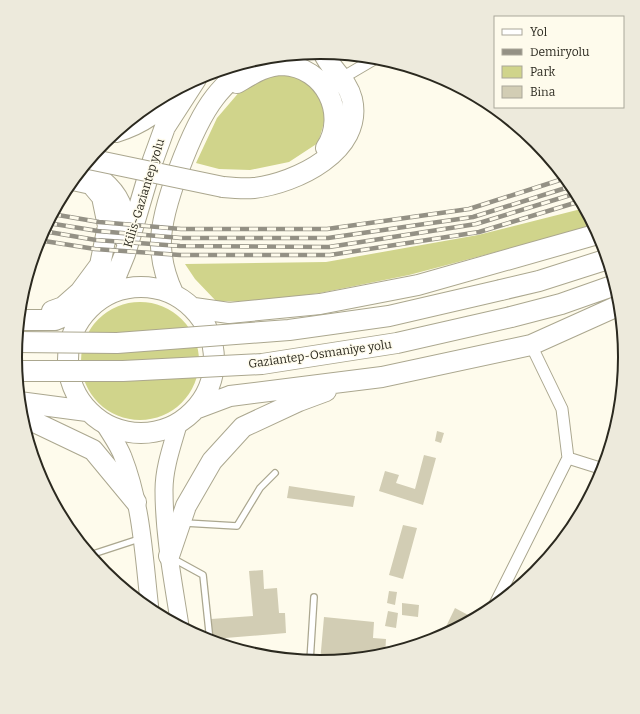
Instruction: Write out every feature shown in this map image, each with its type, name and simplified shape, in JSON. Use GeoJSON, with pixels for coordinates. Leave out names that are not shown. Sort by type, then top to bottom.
{"type":"FeatureCollection","features":[{"type":"Feature","properties":{"kind":"highway"},"geometry":{"type":"LineString","coordinates":[[96,161],[223,187],[254,188],[281,182],[300,174],[332,155],[344,141],[352,117],[352,98],[342,78],[326,59]]}},
{"type":"Feature","properties":{"kind":"highway"},"geometry":{"type":"LineString","coordinates":[[215,97],[261,69],[282,65],[300,69],[316,77],[329,94],[335,110],[335,127],[329,144],[313,167]]}},
{"type":"Feature","properties":{"kind":"highway"},"geometry":{"type":"LineString","coordinates":[[172,294],[164,274],[161,245],[166,212],[184,156],[199,122],[215,97],[242,69]]}},
{"type":"Feature","properties":{"kind":"highway","name":"Kilis-Gaziantep yolu"},"geometry":{"type":"LineString","coordinates":[[87,411],[73,390],[68,372],[68,347],[75,328],[91,305],[116,276],[125,254],[153,160],[165,127],[189,89]]}},
{"type":"Feature","properties":{"kind":"highway"},"geometry":{"type":"LineString","coordinates":[[132,127],[161,109],[169,100]]}},
{"type":"Feature","properties":{"kind":"highway"},"geometry":{"type":"LineString","coordinates":[[85,175],[100,178],[118,196],[124,214],[125,254]]}},
{"type":"Feature","properties":{"kind":"highway"},"geometry":{"type":"LineString","coordinates":[[25,318],[63,308],[80,292],[100,265],[108,226],[102,197],[91,184],[80,182]]}},
{"type":"Feature","properties":{"kind":"highway"},"geometry":{"type":"LineString","coordinates":[[194,308],[229,313],[320,304],[418,285],[592,236]]}},
{"type":"Feature","properties":{"kind":"highway"},"geometry":{"type":"LineString","coordinates":[[23,342],[117,343],[289,330],[389,316],[539,281],[602,261]]}},
{"type":"Feature","properties":{"kind":"highway"},"geometry":{"type":"LineString","coordinates":[[25,320],[54,320],[91,305],[106,295],[121,289],[154,287],[172,294],[194,308],[205,324],[214,348],[215,368],[208,393],[198,408],[178,425],[146,434],[129,433],[105,425],[87,411],[26,403]]}},
{"type":"Feature","properties":{"kind":"highway","name":"Gaziantep-Osmaniye yolu"},"geometry":{"type":"LineString","coordinates":[[23,372],[123,371],[262,364],[398,343],[561,304],[609,287]]}},
{"type":"Feature","properties":{"kind":"highway"},"geometry":{"type":"LineString","coordinates":[[198,408],[230,396],[382,377],[531,345],[613,308]]}},
{"type":"Feature","properties":{"kind":"highway"},"geometry":{"type":"LineString","coordinates":[[169,556],[186,506],[212,460],[243,427],[299,401],[356,380]]}},
{"type":"Feature","properties":{"kind":"highway"},"geometry":{"type":"LineString","coordinates":[[29,419],[93,450],[136,502]]}},
{"type":"Feature","properties":{"kind":"main road"},"geometry":{"type":"LineString","coordinates":[[105,425],[122,456],[136,502],[142,538],[149,601]]}},
{"type":"Feature","properties":{"kind":"main road"},"geometry":{"type":"LineString","coordinates":[[178,425],[166,465],[164,489],[169,556],[179,619]]}},
{"type":"Feature","properties":{"kind":"street"},"geometry":{"type":"LineString","coordinates":[[342,78],[367,63]]}},
{"type":"Feature","properties":{"kind":"street"},"geometry":{"type":"LineString","coordinates":[[499,595],[568,458],[562,409],[531,345]]}},
{"type":"Feature","properties":{"kind":"street"},"geometry":{"type":"LineString","coordinates":[[568,458],[597,467]]}},
{"type":"Feature","properties":{"kind":"lane"},"geometry":{"type":"LineString","coordinates":[[180,523],[237,526],[260,488],[275,473]]}},
{"type":"Feature","properties":{"kind":"lane"},"geometry":{"type":"LineString","coordinates":[[96,553],[142,538]]}},
{"type":"Feature","properties":{"kind":"lane"},"geometry":{"type":"LineString","coordinates":[[169,556],[203,575],[209,633]]}},
{"type":"Feature","properties":{"kind":"lane"},"geometry":{"type":"LineString","coordinates":[[310,654],[314,597]]}},
{"type":"Feature","properties":{"kind":"green space"},"geometry":{"type":"Polygon","coordinates":[[[278,71],[303,78],[320,98],[325,119],[318,143],[289,162],[250,170],[219,169],[196,163],[217,118],[247,83],[278,71]]]}},
{"type":"Feature","properties":{"kind":"green space"},"geometry":{"type":"Polygon","coordinates":[[[579,210],[588,228],[409,275],[320,293],[255,302],[216,301],[195,279],[185,264],[326,262],[478,235],[579,210]]]}},
{"type":"Feature","properties":{"kind":"green space"},"geometry":{"type":"Polygon","coordinates":[[[140,302],[163,306],[182,319],[195,338],[199,361],[195,384],[182,403],[163,416],[140,420],[117,416],[98,403],[85,384],[81,361],[85,338],[98,319],[117,306],[140,302]]]}},
{"type":"Feature","properties":{"kind":"building"},"geometry":{"type":"Polygon","coordinates":[[[437,431],[444,433],[441,443],[435,441],[437,431]]]}},
{"type":"Feature","properties":{"kind":"building"},"geometry":{"type":"Polygon","coordinates":[[[424,455],[436,458],[423,505],[379,491],[385,471],[399,475],[396,483],[415,489],[424,455]]]}},
{"type":"Feature","properties":{"kind":"building"},"geometry":{"type":"Polygon","coordinates":[[[289,486],[355,496],[353,507],[287,498],[289,486]]]}},
{"type":"Feature","properties":{"kind":"building"},"geometry":{"type":"Polygon","coordinates":[[[403,525],[417,528],[403,579],[389,575],[403,525]]]}},
{"type":"Feature","properties":{"kind":"building"},"geometry":{"type":"Polygon","coordinates":[[[263,570],[264,589],[277,588],[279,613],[285,613],[286,633],[222,638],[213,635],[211,619],[253,616],[249,571],[263,570]]]}},
{"type":"Feature","properties":{"kind":"building"},"geometry":{"type":"Polygon","coordinates":[[[389,591],[397,592],[395,605],[387,603],[389,591]]]}},
{"type":"Feature","properties":{"kind":"building"},"geometry":{"type":"Polygon","coordinates":[[[402,603],[419,605],[418,617],[402,615],[402,603]]]}},
{"type":"Feature","properties":{"kind":"building"},"geometry":{"type":"Polygon","coordinates":[[[455,608],[469,615],[452,624],[446,627],[455,608]]]}},
{"type":"Feature","properties":{"kind":"building"},"geometry":{"type":"Polygon","coordinates":[[[388,611],[398,613],[396,628],[385,626],[388,611]]]}},
{"type":"Feature","properties":{"kind":"building"},"geometry":{"type":"Polygon","coordinates":[[[324,617],[374,622],[373,638],[386,639],[385,647],[359,652],[321,655],[324,617]]]}},
{"type":"Feature","properties":{"kind":"railway"},"geometry":{"type":"LineString","coordinates":[[58,215],[99,222],[181,229],[327,229],[469,209],[559,180]]}},
{"type":"Feature","properties":{"kind":"railway"},"geometry":{"type":"LineString","coordinates":[[54,224],[98,231],[181,238],[328,238],[473,217],[566,188]]}},
{"type":"Feature","properties":{"kind":"railway"},"geometry":{"type":"LineString","coordinates":[[50,232],[96,240],[180,246],[329,247],[476,224],[570,195]]}},
{"type":"Feature","properties":{"kind":"railway"},"geometry":{"type":"LineString","coordinates":[[46,241],[95,249],[180,255],[330,255],[479,232],[575,203]]}}]}
